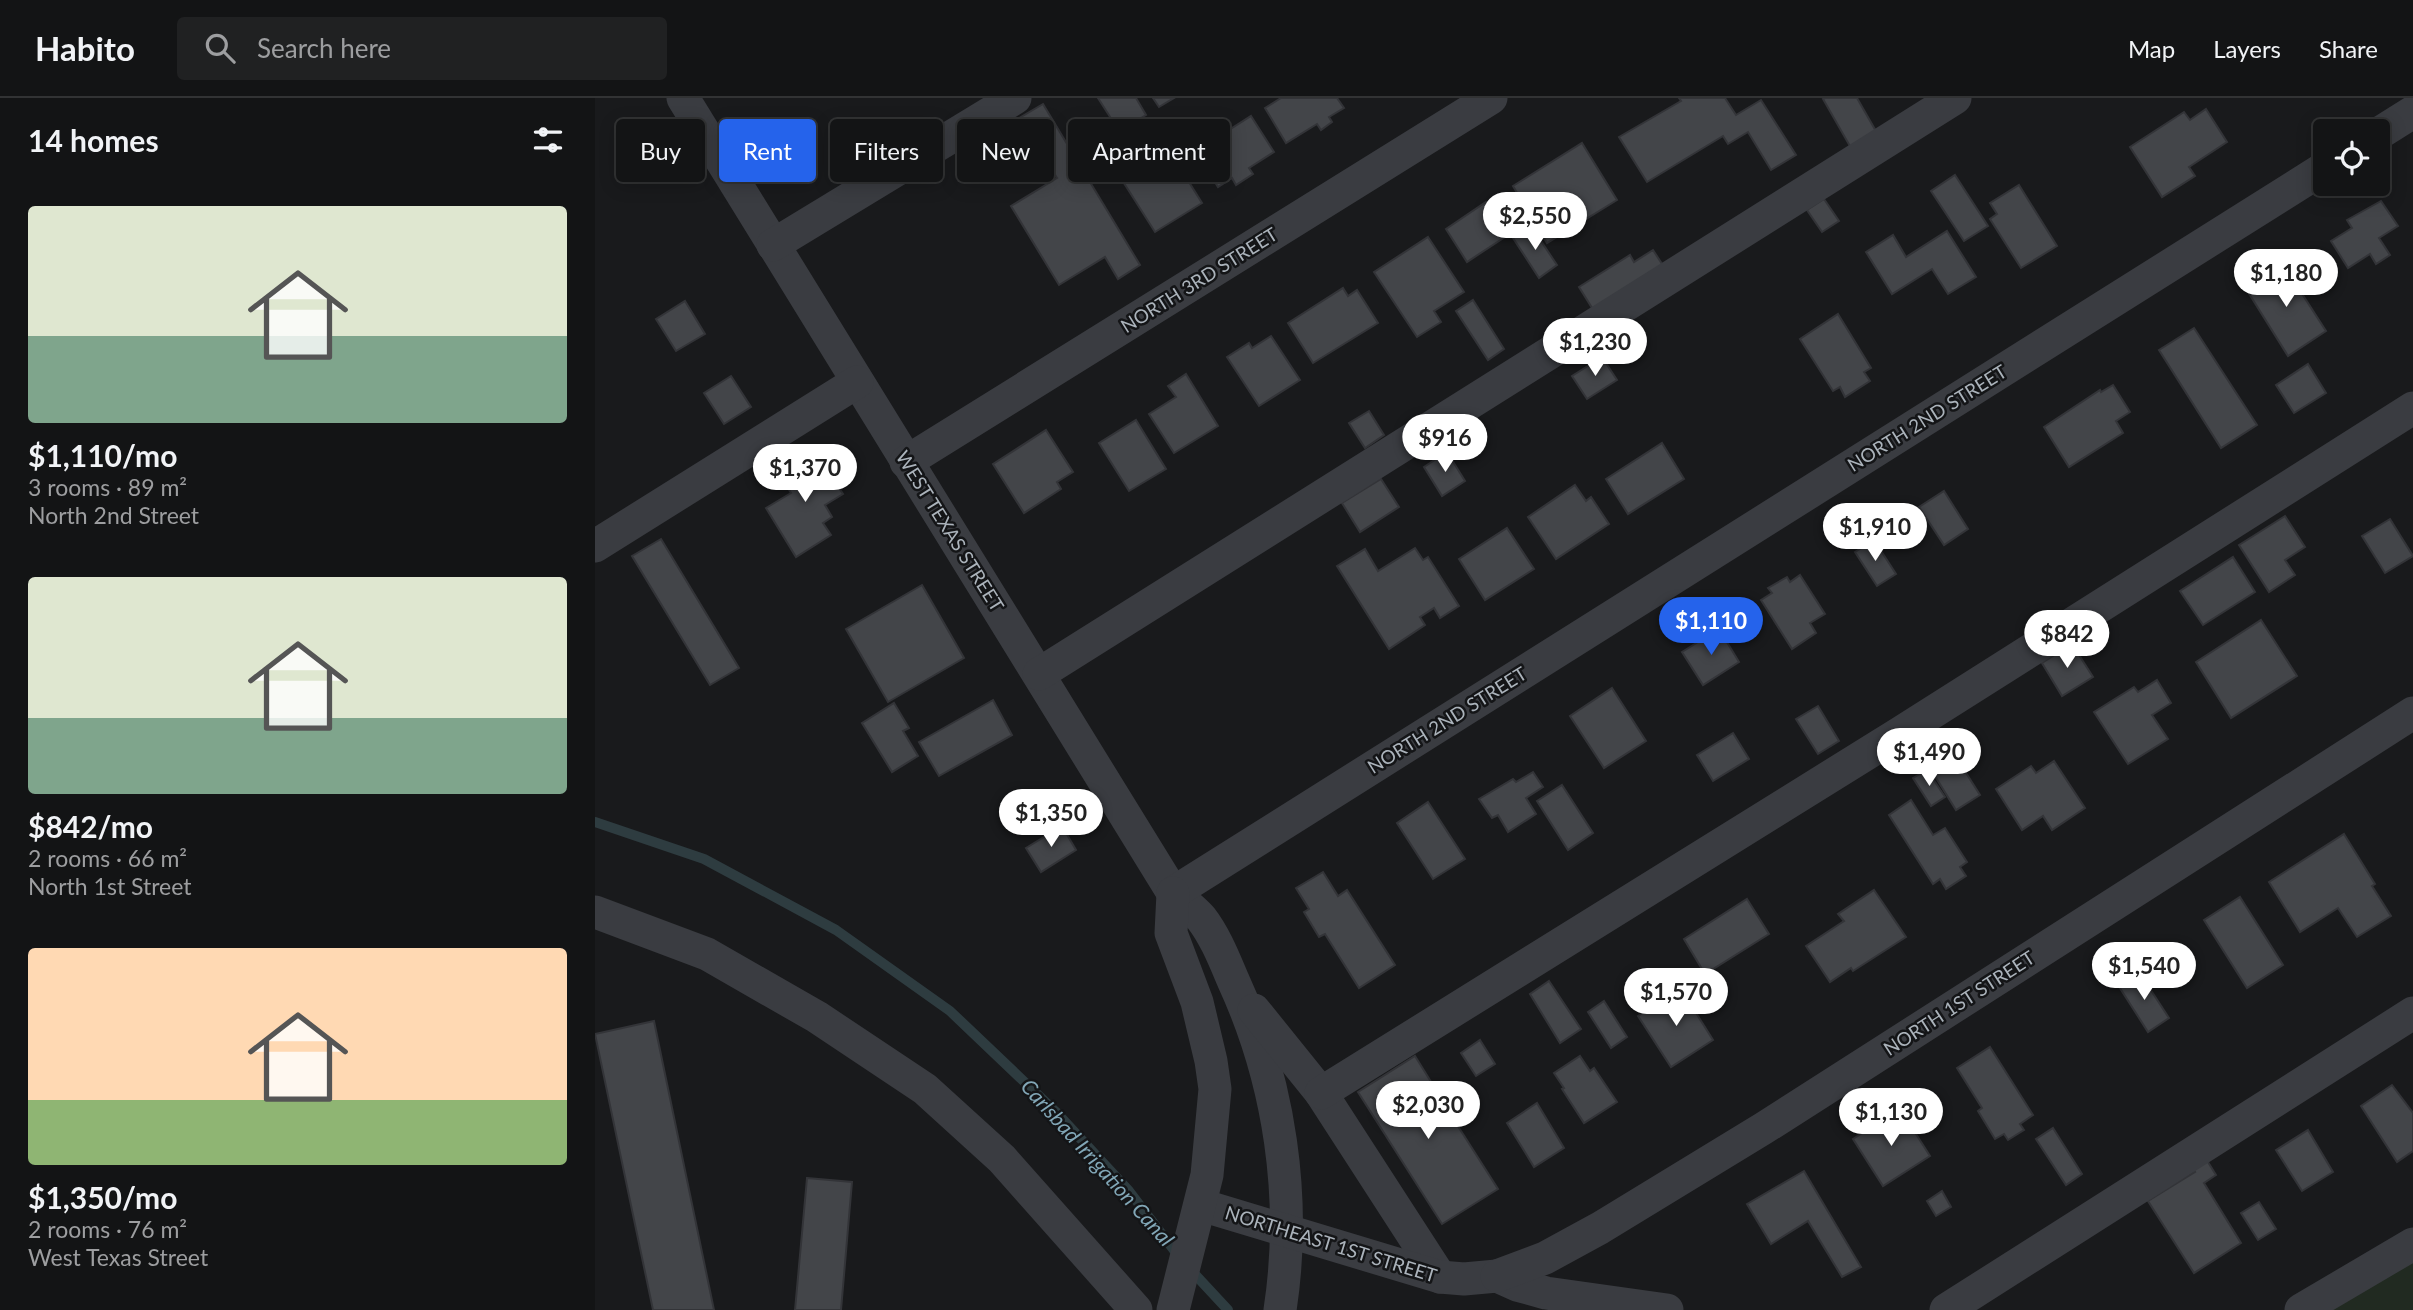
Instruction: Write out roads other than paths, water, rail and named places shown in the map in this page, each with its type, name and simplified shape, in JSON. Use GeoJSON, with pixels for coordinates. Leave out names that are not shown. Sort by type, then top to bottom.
{"type":"FeatureCollection","features":[{"type":"Feature","properties":{"kind":"street","name":"WEST TEXAS STREET"},"geometry":{"type":"LineString","coordinates":[[683,98],[1173,893],[1200,918],[1221,954],[1238,990],[1263,1063],[1276,1115],[1287,1194],[1288,1230],[1280,1310]]}},
{"type":"Feature","properties":{"kind":"street"},"geometry":{"type":"LineString","coordinates":[[773,245],[1015,98]]}},
{"type":"Feature","properties":{"kind":"street","name":"NORTH 3RD STREET"},"geometry":{"type":"LineString","coordinates":[[906,462],[1491,98]]}},
{"type":"Feature","properties":{"kind":"street"},"geometry":{"type":"LineString","coordinates":[[1039,674],[1955,98]]}},
{"type":"Feature","properties":{"kind":"street"},"geometry":{"type":"LineString","coordinates":[[2390,126],[2413,112]]}},
{"type":"Feature","properties":{"kind":"street","name":"NORTH 2ND STREET"},"geometry":{"type":"LineString","coordinates":[[1173,893],[2313,175]]}},
{"type":"Feature","properties":{"kind":"street"},"geometry":{"type":"LineString","coordinates":[[595,547],[857,382]]}},
{"type":"Feature","properties":{"kind":"street"},"geometry":{"type":"LineString","coordinates":[[1321,1093],[1924,718],[2413,408]]}},
{"type":"Feature","properties":{"kind":"street","name":"NORTH 1ST STREET"},"geometry":{"type":"LineString","coordinates":[[1497,1276],[1545,1258],[1600,1228],[1729,1149],[2413,713]]}},
{"type":"Feature","properties":{"kind":"street"},"geometry":{"type":"LineString","coordinates":[[1173,893],[1171,933],[1197,1002],[1215,1089],[1207,1175],[1174,1306]]}},
{"type":"Feature","properties":{"kind":"street"},"geometry":{"type":"LineString","coordinates":[[595,912],[707,954],[817,1017],[925,1089],[1002,1159],[1136,1310]]}},
{"type":"Feature","properties":{"kind":"street"},"geometry":{"type":"LineString","coordinates":[[1238,990],[1321,1093],[1440,1277]]}},
{"type":"Feature","properties":{"kind":"street"},"geometry":{"type":"LineString","coordinates":[[1946,1310],[2413,1013]]}},
{"type":"Feature","properties":{"kind":"street","name":"NORTHEAST 1ST STREET"},"geometry":{"type":"LineString","coordinates":[[1201,1205],[1440,1277],[1464,1279],[1497,1276],[1546,1293],[1667,1310]]}},
{"type":"Feature","properties":{"kind":"street"},"geometry":{"type":"LineString","coordinates":[[2301,1310],[2413,1244]]}},
{"type":"Feature","properties":{"kind":"waterway","name":"Carlsbad Irrigation Canal"},"geometry":{"type":"LineString","coordinates":[[595,822],[704,859],[836,930],[950,1011],[1055,1111],[1129,1191],[1180,1258]]}},
{"type":"Feature","properties":{"kind":"waterway","name":"Carlsbad Irrigation Canal"},"geometry":{"type":"LineString","coordinates":[[1190,1269],[1228,1310]]}}]}
